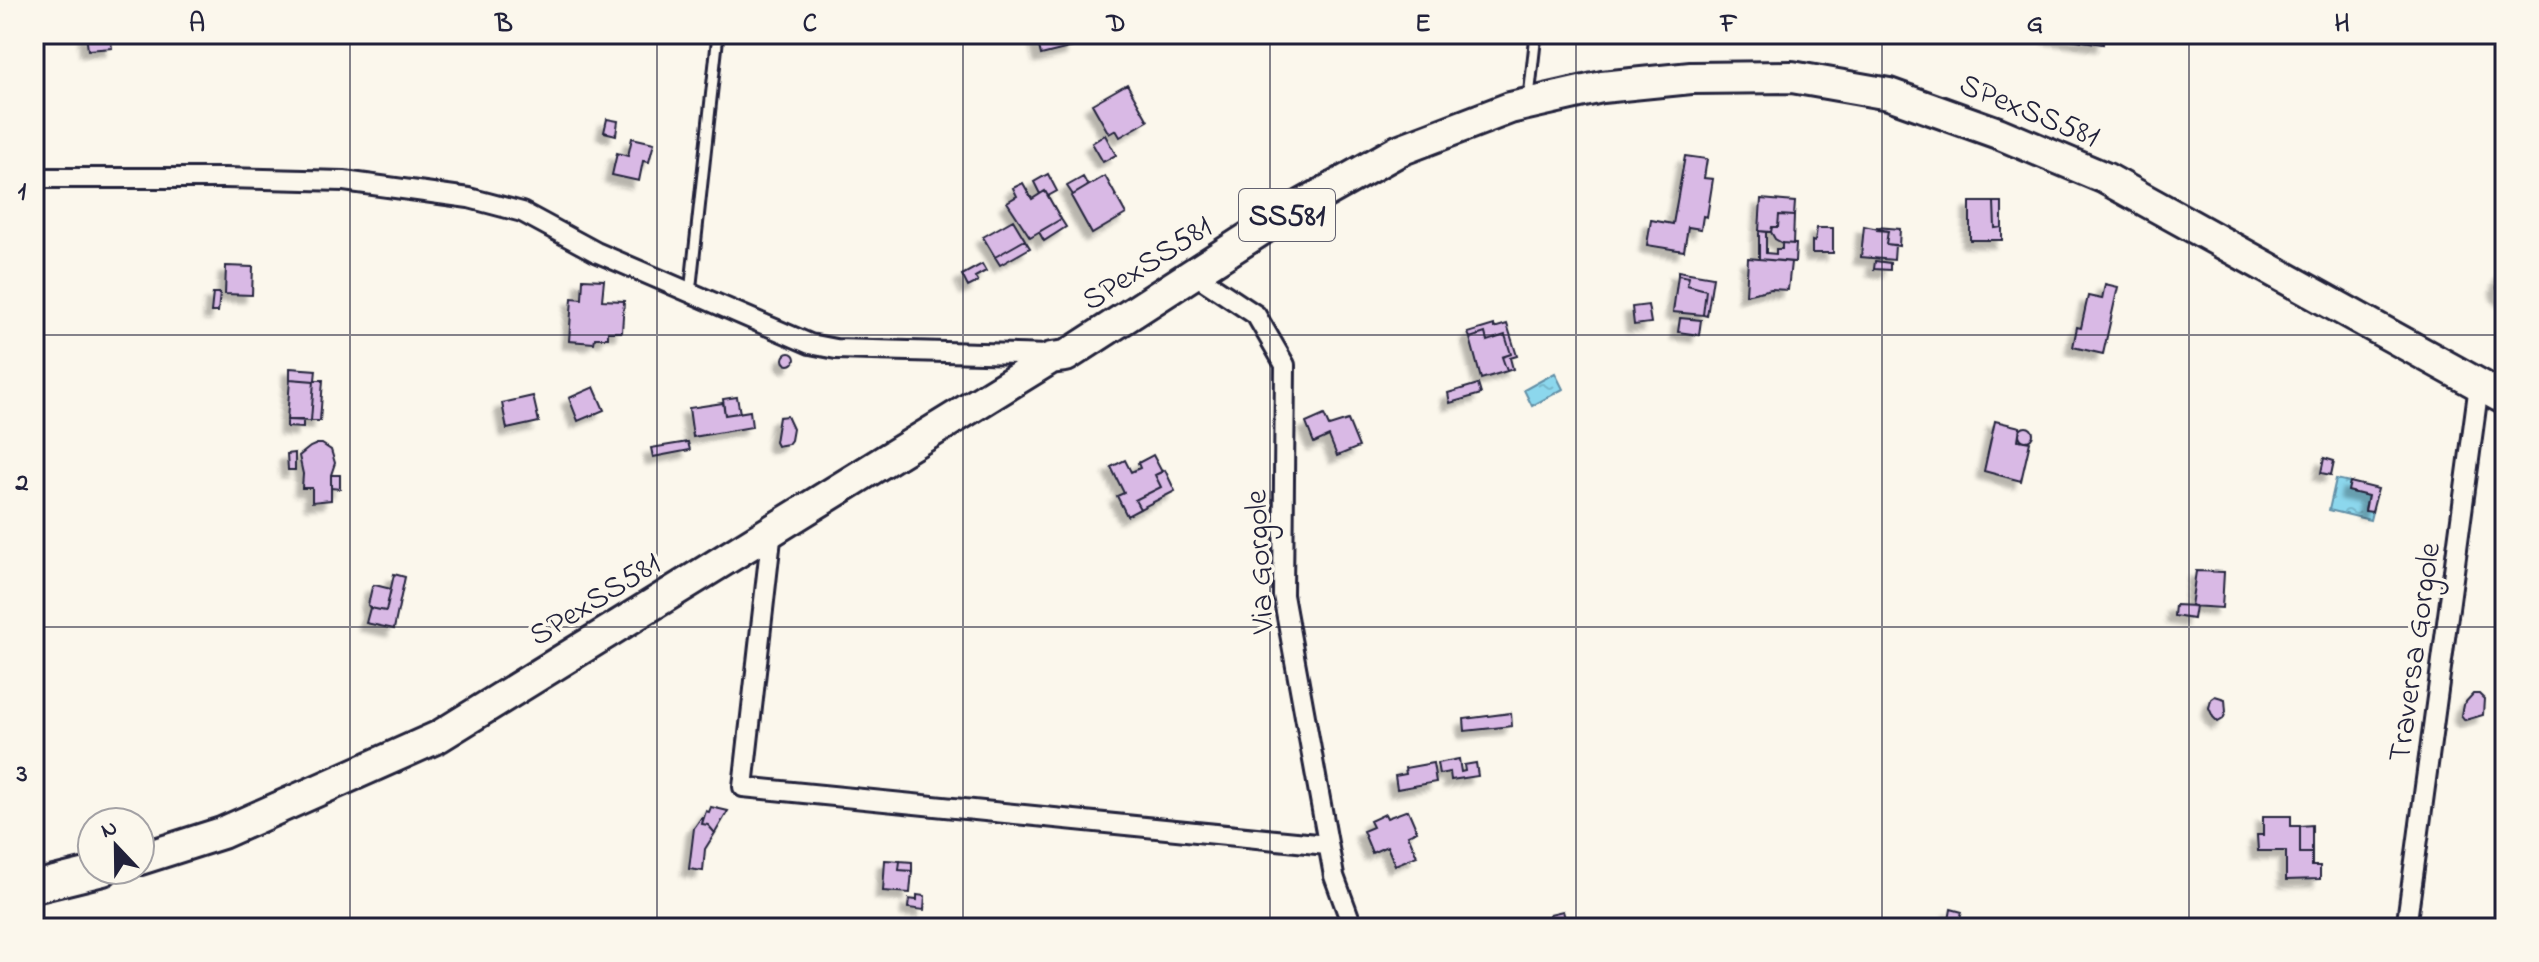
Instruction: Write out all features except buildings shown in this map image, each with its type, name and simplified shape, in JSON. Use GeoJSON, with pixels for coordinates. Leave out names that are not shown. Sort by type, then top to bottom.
{"type":"FeatureCollection","features":[{"type":"Feature","properties":{"kind":"main road","name":"SPexSS581"},"geometry":{"type":"LineString","coordinates":[[156,854],[222,833],[438,737],[1051,358],[1066,356],[1281,217],[1400,150],[1510,108],[1602,87],[1691,78],[1792,77],[1889,94],[1998,133],[2105,178],[2492,392]]}},
{"type":"Feature","properties":{"kind":"main road"},"geometry":{"type":"LineString","coordinates":[[34,887],[76,877]]}},
{"type":"Feature","properties":{"kind":"street"},"geometry":{"type":"LineString","coordinates":[[34,178],[344,181],[469,198],[522,212],[596,252],[810,344],[836,349],[1066,356]]}},
{"type":"Feature","properties":{"kind":"street","name":"Via Gorgole"},"geometry":{"type":"LineString","coordinates":[[1194,274],[1256,315],[1285,365],[1283,595],[1327,845],[1334,876],[1353,928]]}},
{"type":"Feature","properties":{"kind":"street","name":"Traversa Gorgole"},"geometry":{"type":"LineString","coordinates":[[2406,928],[2492,392]]}},
{"type":"Feature","properties":{"kind":"street"},"geometry":{"type":"LineString","coordinates":[[772,530],[743,787],[1327,845]]}},
{"type":"Feature","properties":{"kind":"lane"},"geometry":{"type":"LineString","coordinates":[[690,293],[718,34]]}},
{"type":"Feature","properties":{"kind":"lane"},"geometry":{"type":"LineString","coordinates":[[1528,104],[1536,34]]}},
{"type":"Feature","properties":{"kind":"water"},"geometry":{"type":"Polygon","coordinates":[[[1555,373],[1563,389],[1532,406],[1524,390],[1555,373]]]}},
{"type":"Feature","properties":{"kind":"water"},"geometry":{"type":"Polygon","coordinates":[[[2336,479],[2350,482],[2348,491],[2368,496],[2365,510],[2372,512],[2370,520],[2329,510],[2336,479]]]}}]}
